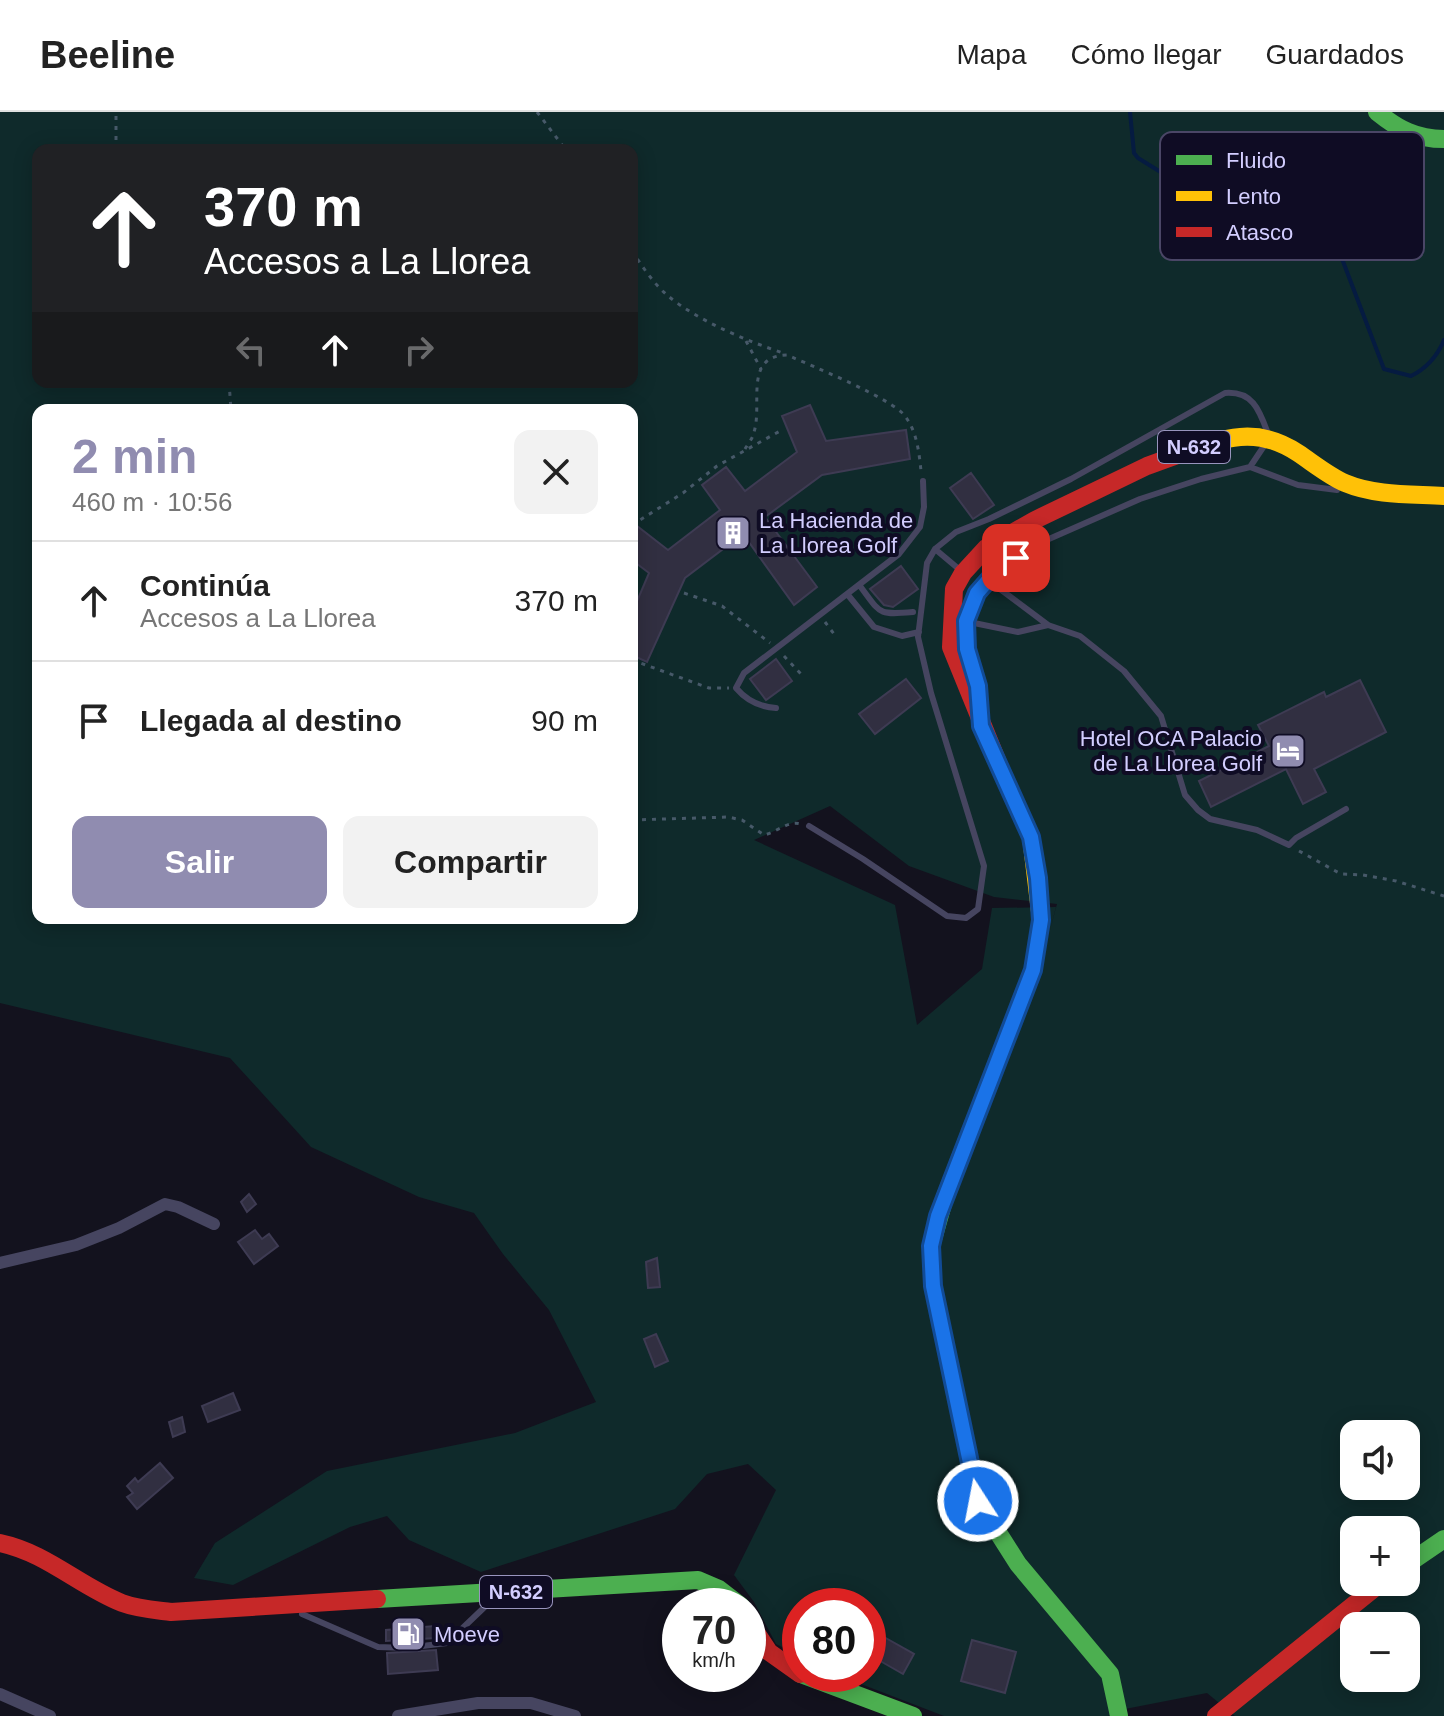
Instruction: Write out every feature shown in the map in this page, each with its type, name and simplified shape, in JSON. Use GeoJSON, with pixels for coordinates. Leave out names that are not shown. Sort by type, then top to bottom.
{"type":"FeatureCollection","features":[{"type":"Feature","properties":{"kind":"main road"},"geometry":{"type":"LineString","coordinates":[[1377,112],[1404,132]]}},
{"type":"Feature","properties":{"kind":"main road"},"geometry":{"type":"LineString","coordinates":[[1424,140],[1444,139]]}},
{"type":"Feature","properties":{"kind":"main road","name":"N-632"},"geometry":{"type":"LineString","coordinates":[[1112,1688],[1110,1674],[1099,1658],[1012,1558],[978,1501],[933,1286],[931,1246],[938,1216],[1033,970],[1041,920],[1031,837],[981,726],[951,647],[954,589],[963,573],[986,548],[1035,520],[1147,466],[1225,437],[1255,436],[1283,443],[1342,482],[1370,492],[1444,496]]}},
{"type":"Feature","properties":{"kind":"main road"},"geometry":{"type":"LineString","coordinates":[[1420,1555],[1444,1539]]}},
{"type":"Feature","properties":{"kind":"main road","name":"N-632"},"geometry":{"type":"LineString","coordinates":[[0,1543],[32,1551],[116,1600],[144,1609],[171,1612],[698,1580],[717,1588]]}},
{"type":"Feature","properties":{"kind":"main road"},"geometry":{"type":"LineString","coordinates":[[1216,1716],[1365,1596]]}},
{"type":"Feature","properties":{"kind":"main road"},"geometry":{"type":"LineString","coordinates":[[766,1652],[782,1664]]}},
{"type":"Feature","properties":{"kind":"main road"},"geometry":{"type":"LineString","coordinates":[[1101,1716],[1112,1688]]}},
{"type":"Feature","properties":{"kind":"main road"},"geometry":{"type":"LineString","coordinates":[[1112,1688],[1119,1716]]}},
{"type":"Feature","properties":{"kind":"main road"},"geometry":{"type":"LineString","coordinates":[[848,1692],[913,1716]]}},
{"type":"Feature","properties":{"kind":"street"},"geometry":{"type":"LineString","coordinates":[[0,1263],[76,1245],[119,1228],[165,1204],[214,1224]]}},
{"type":"Feature","properties":{"kind":"street"},"geometry":{"type":"LineString","coordinates":[[0,1694],[50,1716]]}},
{"type":"Feature","properties":{"kind":"street"},"geometry":{"type":"LineString","coordinates":[[398,1716],[478,1703],[531,1703],[575,1716]]}},
{"type":"Feature","properties":{"kind":"lane"},"geometry":{"type":"LineString","coordinates":[[809,826],[947,916],[966,918],[978,909],[984,866],[931,693],[919,632],[927,563],[935,549],[956,532],[1071,479],[1225,393],[1236,392],[1247,396],[1259,407],[1267,431]]}},
{"type":"Feature","properties":{"kind":"lane"},"geometry":{"type":"LineString","coordinates":[[1250,467],[1264,446]]}},
{"type":"Feature","properties":{"kind":"lane"},"geometry":{"type":"LineString","coordinates":[[981,726],[978,686],[967,649],[966,621],[977,593],[988,580],[998,569],[1033,546],[1140,499],[1250,467],[1298,485],[1344,491],[1358,488]]}},
{"type":"Feature","properties":{"kind":"lane"},"geometry":{"type":"LineString","coordinates":[[776,708],[763,707],[743,696],[736,688],[744,673],[899,554],[920,527],[924,507],[923,481]]}},
{"type":"Feature","properties":{"kind":"lane"},"geometry":{"type":"LineString","coordinates":[[935,549],[963,573]]}},
{"type":"Feature","properties":{"kind":"lane"},"geometry":{"type":"LineString","coordinates":[[988,580],[1048,625],[1080,636],[1124,671],[1161,716],[1185,795],[1210,819],[1257,830],[1289,845],[1346,809]]}},
{"type":"Feature","properties":{"kind":"lane"},"geometry":{"type":"LineString","coordinates":[[860,586],[879,611],[885,614],[913,612]]}},
{"type":"Feature","properties":{"kind":"lane"},"geometry":{"type":"LineString","coordinates":[[848,595],[874,627],[902,636],[919,632]]}},
{"type":"Feature","properties":{"kind":"lane"},"geometry":{"type":"LineString","coordinates":[[974,623],[1018,632],[1048,625]]}},
{"type":"Feature","properties":{"kind":"lane"},"geometry":{"type":"LineString","coordinates":[[284,1606],[378,1647],[406,1648],[447,1643],[498,1593]]}},
{"type":"Feature","properties":{"kind":"path"},"geometry":{"type":"LineString","coordinates":[[116,112],[116,144]]}},
{"type":"Feature","properties":{"kind":"path"},"geometry":{"type":"LineString","coordinates":[[537,112],[561,144]]}},
{"type":"Feature","properties":{"kind":"path"},"geometry":{"type":"LineString","coordinates":[[638,259],[667,295],[714,324],[859,388],[905,415],[918,442],[923,481]]}},
{"type":"Feature","properties":{"kind":"path"},"geometry":{"type":"LineString","coordinates":[[745,339],[761,369]]}},
{"type":"Feature","properties":{"kind":"path"},"geometry":{"type":"LineString","coordinates":[[745,449],[755,432],[761,369],[765,360],[774,355],[787,355]]}},
{"type":"Feature","properties":{"kind":"path"},"geometry":{"type":"LineString","coordinates":[[638,521],[745,449],[780,431]]}},
{"type":"Feature","properties":{"kind":"path"},"geometry":{"type":"LineString","coordinates":[[684,593],[722,606],[776,648],[801,674]]}},
{"type":"Feature","properties":{"kind":"path"},"geometry":{"type":"LineString","coordinates":[[638,662],[709,688],[736,688]]}},
{"type":"Feature","properties":{"kind":"path"},"geometry":{"type":"LineString","coordinates":[[638,820],[728,817],[742,820],[764,835],[797,822],[809,826]]}},
{"type":"Feature","properties":{"kind":"path"},"geometry":{"type":"LineString","coordinates":[[1289,845],[1341,874],[1396,881],[1444,896]]}},
{"type":"Feature","properties":{"kind":"green space"},"geometry":{"type":"Polygon","coordinates":[[[0,112],[1444,112],[1444,1716],[1235,1716],[1207,1693],[1125,1709],[1108,1716],[944,1716],[882,1692],[886,1692],[886,1588],[782,1588],[782,1647],[776,1644],[766,1625],[766,1588],[744,1588],[734,1575],[776,1490],[748,1464],[707,1474],[675,1509],[481,1572],[409,1540],[387,1516],[350,1527],[233,1585],[194,1578],[215,1543],[327,1471],[515,1433],[596,1402],[549,1310],[474,1213],[419,1197],[311,1147],[230,1058],[0,1003],[0,112]],[[830,806],[754,840],[895,905],[917,1025],[982,969],[992,908],[1056,907],[1049,934],[1057,904],[994,897],[909,866],[830,806]]]}},
{"type":"Feature","properties":{"kind":"building","name":"La Hacienda de La Llorea Golf"},"geometry":{"type":"Polygon","coordinates":[[[810,405],[826,441],[906,430],[910,459],[822,475],[765,517],[817,587],[794,605],[743,534],[685,578],[647,662],[638,658],[638,599],[649,573],[638,565],[638,527],[668,550],[720,510],[702,485],[726,467],[745,491],[797,452],[782,416],[810,405]]]}},
{"type":"Feature","properties":{"kind":"building"},"geometry":{"type":"Polygon","coordinates":[[[971,473],[994,505],[973,519],[950,488],[971,473]]]}},
{"type":"Feature","properties":{"kind":"building"},"geometry":{"type":"Polygon","coordinates":[[[901,566],[918,589],[893,607],[884,605],[870,589],[901,566]]]}},
{"type":"Feature","properties":{"kind":"building"},"geometry":{"type":"Polygon","coordinates":[[[776,659],[792,681],[766,700],[750,679],[776,659]]]}},
{"type":"Feature","properties":{"kind":"building"},"geometry":{"type":"Polygon","coordinates":[[[906,679],[921,698],[875,734],[859,714],[906,679]]]}},
{"type":"Feature","properties":{"kind":"building"},"geometry":{"type":"Polygon","coordinates":[[[1360,680],[1386,732],[1314,769],[1326,792],[1303,804],[1286,769],[1211,807],[1199,781],[1269,746],[1258,725],[1324,692],[1326,697],[1360,680]]]}},
{"type":"Feature","properties":{"kind":"building"},"geometry":{"type":"Polygon","coordinates":[[[249,1194],[256,1204],[247,1212],[241,1202],[249,1194]]]}},
{"type":"Feature","properties":{"kind":"building"},"geometry":{"type":"Polygon","coordinates":[[[255,1230],[262,1239],[269,1234],[278,1246],[254,1264],[238,1242],[255,1230]]]}},
{"type":"Feature","properties":{"kind":"building"},"geometry":{"type":"Polygon","coordinates":[[[657,1258],[660,1287],[648,1288],[646,1262],[657,1258]]]}},
{"type":"Feature","properties":{"kind":"building"},"geometry":{"type":"Polygon","coordinates":[[[656,1334],[668,1361],[655,1367],[644,1339],[656,1334]]]}},
{"type":"Feature","properties":{"kind":"building"},"geometry":{"type":"Polygon","coordinates":[[[233,1393],[240,1410],[208,1422],[202,1406],[233,1393]]]}},
{"type":"Feature","properties":{"kind":"building"},"geometry":{"type":"Polygon","coordinates":[[[182,1417],[185,1432],[173,1437],[169,1422],[182,1417]]]}},
{"type":"Feature","properties":{"kind":"building"},"geometry":{"type":"Polygon","coordinates":[[[160,1463],[173,1478],[137,1509],[127,1497],[133,1493],[127,1486],[135,1478],[138,1482],[160,1463]]]}},
{"type":"Feature","properties":{"kind":"building"},"geometry":{"type":"Polygon","coordinates":[[[435,1626],[436,1638],[386,1641],[386,1630],[435,1626]]]}},
{"type":"Feature","properties":{"kind":"building"},"geometry":{"type":"Polygon","coordinates":[[[886,1638],[914,1654],[903,1674],[886,1664],[886,1638]]]}},
{"type":"Feature","properties":{"kind":"building"},"geometry":{"type":"Polygon","coordinates":[[[972,1640],[1016,1652],[1005,1693],[961,1681],[972,1640]]]}},
{"type":"Feature","properties":{"kind":"building"},"geometry":{"type":"Polygon","coordinates":[[[436,1650],[438,1670],[388,1674],[387,1653],[436,1650]]]}},
{"type":"Feature","properties":{"kind":"waterway"},"geometry":{"type":"LineString","coordinates":[[1130,112],[1134,153],[1160,172]]}},
{"type":"Feature","properties":{"kind":"waterway"},"geometry":{"type":"LineString","coordinates":[[1342,260],[1384,369],[1411,376],[1431,361],[1444,340]]}},
{"type":"Feature","properties":{"kind":"traffic: fast"},"geometry":{"type":"LineString","coordinates":[[1377,112],[1408,132]]}},
{"type":"Feature","properties":{"kind":"traffic: fast"},"geometry":{"type":"LineString","coordinates":[[1424,137],[1444,139]]}},
{"type":"Feature","properties":{"kind":"traffic: fast"},"geometry":{"type":"LineString","coordinates":[[945,1197],[931,1246],[933,1286],[978,1501],[1018,1564],[1110,1674],[1119,1716]]}},
{"type":"Feature","properties":{"kind":"traffic: fast"},"geometry":{"type":"LineString","coordinates":[[1420,1555],[1444,1539]]}},
{"type":"Feature","properties":{"kind":"traffic: fast"},"geometry":{"type":"LineString","coordinates":[[377,1599],[698,1580],[717,1588]]}},
{"type":"Feature","properties":{"kind":"traffic: fast"},"geometry":{"type":"LineString","coordinates":[[849,1692],[913,1716]]}},
{"type":"Feature","properties":{"kind":"traffic: slow"},"geometry":{"type":"LineString","coordinates":[[1180,454],[1225,439],[1268,439],[1283,444],[1333,477],[1357,487],[1394,494],[1444,496]]}},
{"type":"Feature","properties":{"kind":"traffic: slow"},"geometry":{"type":"LineString","coordinates":[[945,1197],[1033,970],[1041,920],[1031,837],[1001,770]]}},
{"type":"Feature","properties":{"kind":"traffic: jam"},"geometry":{"type":"LineString","coordinates":[[1001,770],[951,647],[954,589],[963,573],[986,548],[1035,520],[1147,466],[1180,454]]}},
{"type":"Feature","properties":{"kind":"traffic: jam"},"geometry":{"type":"LineString","coordinates":[[0,1543],[33,1554],[106,1596],[146,1609],[171,1612],[377,1599]]}},
{"type":"Feature","properties":{"kind":"traffic: jam"},"geometry":{"type":"LineString","coordinates":[[1216,1716],[1365,1596]]}},
{"type":"Feature","properties":{"kind":"traffic: jam"},"geometry":{"type":"LineString","coordinates":[[766,1647],[782,1661]]}},
{"type":"Feature","properties":{"kind":"place","name":"La Hacienda de La Llorea Golf"},"geometry":{"type":"Point","coordinates":[733,533]}},
{"type":"Feature","properties":{"kind":"place","name":"Hotel OCA Palacio de La Llorea Golf"},"geometry":{"type":"Point","coordinates":[1288,751]}},
{"type":"Feature","properties":{"kind":"place","name":"Moeve"},"geometry":{"type":"Point","coordinates":[408,1634]}},
{"type":"Feature","properties":{"kind":"route"},"geometry":{"type":"LineString","coordinates":[[978,1501],[933,1286],[931,1246],[938,1216],[1033,970],[1041,920],[1031,837],[981,726],[978,686],[967,649],[966,621],[977,593],[998,569],[1016,558]]}}]}
